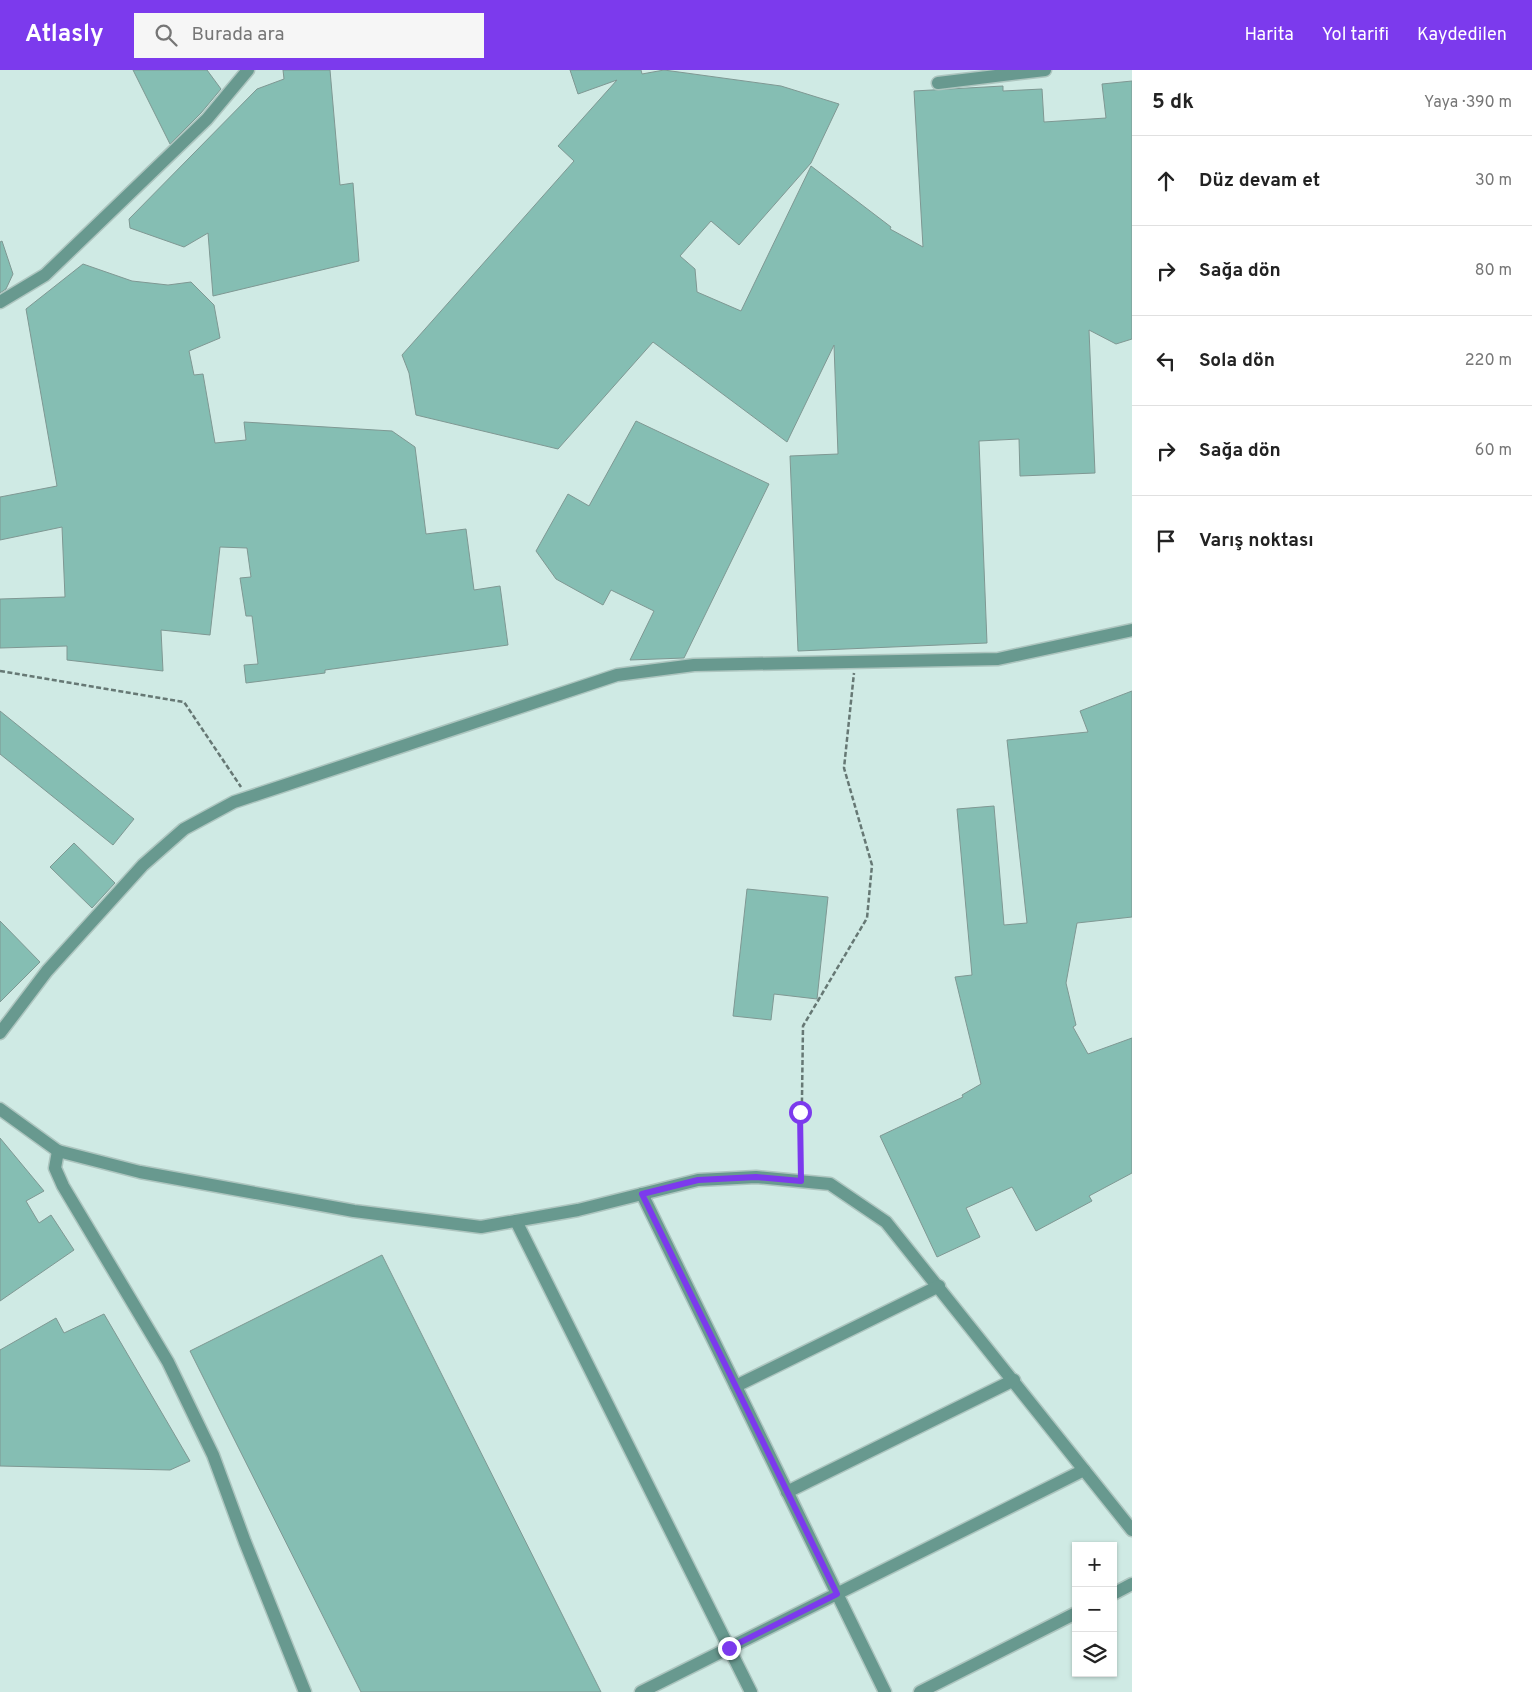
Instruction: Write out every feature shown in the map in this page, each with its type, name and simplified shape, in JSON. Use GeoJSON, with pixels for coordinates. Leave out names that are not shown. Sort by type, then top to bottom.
{"type":"FeatureCollection","features":[{"type":"Feature","properties":{"kind":"street"},"geometry":{"type":"LineString","coordinates":[[0,302],[45,275],[207,119],[248,70]]}},
{"type":"Feature","properties":{"kind":"street"},"geometry":{"type":"LineString","coordinates":[[938,83],[1044,70]]}},
{"type":"Feature","properties":{"kind":"street"},"geometry":{"type":"LineString","coordinates":[[0,1033],[47,971],[143,866],[184,829],[247,797],[617,675],[694,666],[998,659],[1132,630]]}},
{"type":"Feature","properties":{"kind":"street"},"geometry":{"type":"LineString","coordinates":[[0,1109],[58,1151],[140,1172],[354,1211],[481,1227],[578,1210],[698,1180],[756,1177],[830,1184],[886,1222],[1132,1530]]}},
{"type":"Feature","properties":{"kind":"street"},"geometry":{"type":"LineString","coordinates":[[58,1151],[55,1168],[63,1186],[168,1362],[213,1455],[306,1692]]}},
{"type":"Feature","properties":{"kind":"street"},"geometry":{"type":"LineString","coordinates":[[642,1194],[885,1692]]}},
{"type":"Feature","properties":{"kind":"street"},"geometry":{"type":"LineString","coordinates":[[516,1221],[751,1692]]}},
{"type":"Feature","properties":{"kind":"street"},"geometry":{"type":"LineString","coordinates":[[736,1386],[938,1286]]}},
{"type":"Feature","properties":{"kind":"street"},"geometry":{"type":"LineString","coordinates":[[787,1492],[1014,1380]]}},
{"type":"Feature","properties":{"kind":"street"},"geometry":{"type":"LineString","coordinates":[[641,1692],[1084,1470]]}},
{"type":"Feature","properties":{"kind":"street"},"geometry":{"type":"LineString","coordinates":[[1117,1592],[1132,1584]]}},
{"type":"Feature","properties":{"kind":"street"},"geometry":{"type":"LineString","coordinates":[[920,1692],[1072,1615]]}},
{"type":"Feature","properties":{"kind":"path"},"geometry":{"type":"LineString","coordinates":[[801,1181],[802,1026],[867,918],[872,865],[844,768],[855,662]]}},
{"type":"Feature","properties":{"kind":"path"},"geometry":{"type":"LineString","coordinates":[[0,670],[184,702],[247,797]]}},
{"type":"Feature","properties":{"kind":"building"},"geometry":{"type":"Polygon","coordinates":[[[133,70],[207,70],[221,89],[201,113],[170,144],[133,70]]]}},
{"type":"Feature","properties":{"kind":"building"},"geometry":{"type":"Polygon","coordinates":[[[283,70],[330,70],[340,185],[353,183],[359,261],[213,296],[208,233],[184,247],[130,228],[129,219],[257,89],[284,79],[283,70]]]}},
{"type":"Feature","properties":{"kind":"building"},"geometry":{"type":"Polygon","coordinates":[[[570,70],[641,70],[642,74],[664,70],[781,86],[839,104],[811,163],[739,245],[711,221],[680,256],[695,269],[697,292],[741,311],[811,166],[891,227],[890,229],[923,247],[914,91],[1003,86],[1003,91],[1042,89],[1044,122],[1106,118],[1102,84],[1132,81],[1132,339],[1116,344],[1089,330],[1095,473],[1020,476],[1019,439],[979,441],[987,643],[798,651],[790,456],[838,454],[834,345],[787,442],[653,342],[558,449],[416,415],[409,373],[402,355],[574,161],[558,146],[617,80],[578,94],[570,70]]]}},
{"type":"Feature","properties":{"kind":"building"},"geometry":{"type":"Polygon","coordinates":[[[2,241],[13,274],[6,289],[0,293],[0,242],[2,241]]]}},
{"type":"Feature","properties":{"kind":"building"},"geometry":{"type":"Polygon","coordinates":[[[83,264],[132,281],[168,285],[191,282],[214,305],[220,338],[189,351],[194,375],[203,374],[215,443],[246,440],[244,422],[392,431],[415,447],[426,534],[466,529],[474,590],[500,586],[508,645],[325,670],[325,673],[246,683],[244,665],[258,664],[252,616],[246,616],[240,578],[251,577],[247,548],[220,547],[210,635],[161,630],[163,671],[67,660],[67,646],[0,648],[0,599],[65,597],[62,527],[0,540],[0,497],[57,486],[26,309],[83,264]]]}},
{"type":"Feature","properties":{"kind":"building"},"geometry":{"type":"Polygon","coordinates":[[[636,421],[769,484],[684,658],[630,660],[654,611],[611,590],[603,605],[556,579],[536,551],[568,494],[589,506],[636,421]]]}},
{"type":"Feature","properties":{"kind":"building"},"geometry":{"type":"Polygon","coordinates":[[[1132,691],[1132,917],[1077,923],[1066,983],[1076,1025],[1073,1027],[1088,1054],[1132,1038],[1132,1173],[1089,1196],[1092,1201],[1036,1231],[1012,1187],[966,1208],[980,1237],[937,1257],[880,1136],[963,1097],[962,1095],[981,1084],[955,977],[972,975],[957,809],[994,806],[1004,925],[1027,923],[1007,740],[1088,732],[1080,711],[1132,691]]]}},
{"type":"Feature","properties":{"kind":"building"},"geometry":{"type":"Polygon","coordinates":[[[0,711],[134,819],[113,845],[0,754],[0,711]]]}},
{"type":"Feature","properties":{"kind":"building"},"geometry":{"type":"Polygon","coordinates":[[[74,843],[115,883],[92,908],[50,867],[74,843]]]}},
{"type":"Feature","properties":{"kind":"building"},"geometry":{"type":"Polygon","coordinates":[[[747,889],[828,897],[817,999],[774,994],[771,1020],[733,1016],[747,889]]]}},
{"type":"Feature","properties":{"kind":"building"},"geometry":{"type":"Polygon","coordinates":[[[0,921],[40,962],[0,1002],[0,921]]]}},
{"type":"Feature","properties":{"kind":"building"},"geometry":{"type":"Polygon","coordinates":[[[0,1138],[44,1191],[26,1201],[39,1223],[51,1215],[74,1250],[0,1301],[0,1138]]]}},
{"type":"Feature","properties":{"kind":"building"},"geometry":{"type":"Polygon","coordinates":[[[382,1255],[601,1692],[361,1692],[190,1351],[382,1255]]]}},
{"type":"Feature","properties":{"kind":"building"},"geometry":{"type":"Polygon","coordinates":[[[104,1314],[190,1461],[170,1470],[0,1466],[0,1350],[56,1318],[64,1333],[104,1314]]]}},
{"type":"Feature","properties":{"kind":"route"},"geometry":{"type":"LineString","coordinates":[[729,1648],[837,1594],[642,1194],[698,1180],[756,1177],[801,1181],[800,1112]]}}]}
